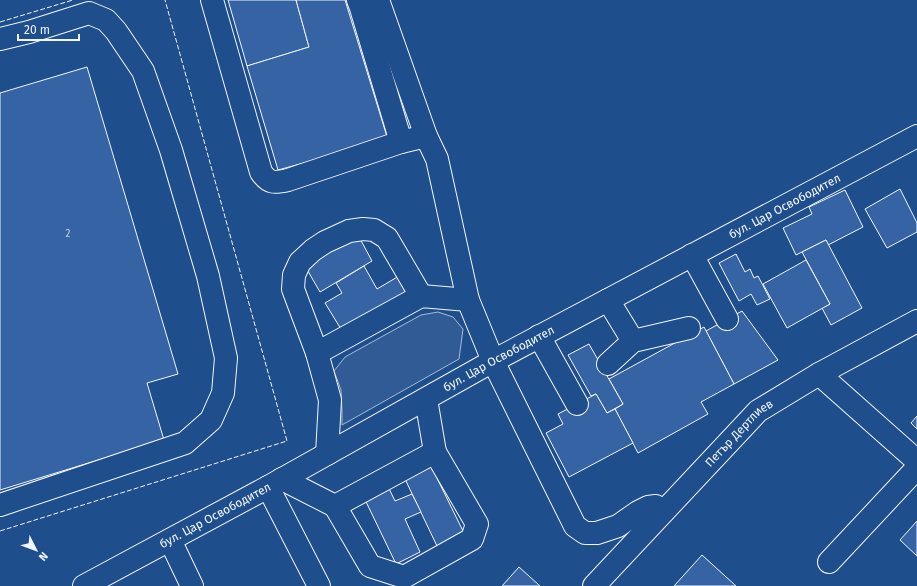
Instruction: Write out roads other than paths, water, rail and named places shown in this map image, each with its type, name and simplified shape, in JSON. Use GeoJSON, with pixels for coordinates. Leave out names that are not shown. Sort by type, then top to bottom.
{"type":"FeatureCollection","features":[{"type":"Feature","properties":{"kind":"main road"},"geometry":{"type":"LineString","coordinates":[[212,0],[261,172],[265,178],[270,181],[278,182],[401,142],[426,136]]}},
{"type":"Feature","properties":{"kind":"main road"},"geometry":{"type":"LineString","coordinates":[[358,0],[401,142]]}},
{"type":"Feature","properties":{"kind":"main road"},"geometry":{"type":"LineString","coordinates":[[378,0],[426,136],[437,159],[468,300],[493,360],[575,526],[586,533],[597,534],[618,526],[638,512],[648,508],[656,506],[663,512]]}},
{"type":"Feature","properties":{"kind":"main road"},"geometry":{"type":"LineString","coordinates":[[0,39],[29,32],[89,13],[106,20],[116,31],[143,71],[171,150],[208,276],[226,358],[223,393],[211,420],[184,443],[0,505]]}},
{"type":"Feature","properties":{"kind":"main road","name":"бул. Цар Освободител"},"geometry":{"type":"LineString","coordinates":[[84,586],[275,483],[493,360],[917,136]]}},
{"type":"Feature","properties":{"kind":"main road"},"geometry":{"type":"LineString","coordinates":[[327,454],[330,400],[317,352],[293,289],[294,276],[300,262],[313,250],[325,242],[348,231],[363,229],[374,230],[387,238],[421,296]]}},
{"type":"Feature","properties":{"kind":"main road"},"geometry":{"type":"LineString","coordinates":[[692,255],[727,319]]}},
{"type":"Feature","properties":{"kind":"main road"},"geometry":{"type":"LineString","coordinates":[[317,352],[421,296],[468,300]]}},
{"type":"Feature","properties":{"kind":"main road"},"geometry":{"type":"LineString","coordinates":[[608,300],[633,341]]}},
{"type":"Feature","properties":{"kind":"main road","name":"Петър Дертлиев"},"geometry":{"type":"LineString","coordinates":[[600,584],[663,512],[758,411],[818,374],[917,321]]}},
{"type":"Feature","properties":{"kind":"main road"},"geometry":{"type":"LineString","coordinates":[[608,364],[633,341],[689,328]]}},
{"type":"Feature","properties":{"kind":"main road"},"geometry":{"type":"LineString","coordinates":[[539,336],[577,404]]}},
{"type":"Feature","properties":{"kind":"main road"},"geometry":{"type":"LineString","coordinates":[[818,374],[917,461]]}},
{"type":"Feature","properties":{"kind":"main road"},"geometry":{"type":"LineString","coordinates":[[275,483],[335,506],[370,566],[404,577],[472,538],[477,524],[435,452],[426,399]]}},
{"type":"Feature","properties":{"kind":"main road"},"geometry":{"type":"LineString","coordinates":[[335,506],[435,452]]}},
{"type":"Feature","properties":{"kind":"main road"},"geometry":{"type":"LineString","coordinates":[[829,562],[917,468]]}},
{"type":"Feature","properties":{"kind":"main road"},"geometry":{"type":"LineString","coordinates":[[275,483],[319,586]]}},
{"type":"Feature","properties":{"kind":"main road"},"geometry":{"type":"LineString","coordinates":[[170,540],[192,586]]}}]}
